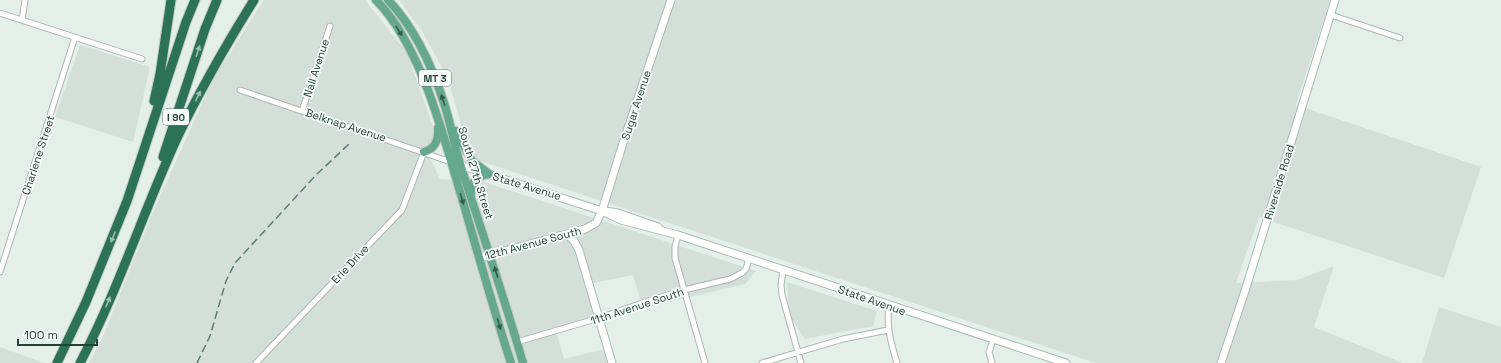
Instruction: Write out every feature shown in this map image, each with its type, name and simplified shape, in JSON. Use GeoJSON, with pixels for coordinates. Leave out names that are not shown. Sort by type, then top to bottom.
{"type":"FeatureCollection","features":[{"type":"Feature","properties":{"kind":"highway"},"geometry":{"type":"LineString","coordinates":[[127,201],[154,103],[171,0]]}},
{"type":"Feature","properties":{"kind":"highway","name":"I 90"},"geometry":{"type":"LineString","coordinates":[[57,363],[86,302],[127,201],[183,29],[194,0]]}},
{"type":"Feature","properties":{"kind":"highway","name":"I 90"},"geometry":{"type":"LineString","coordinates":[[80,363],[105,310],[136,234],[217,0]]}},
{"type":"Feature","properties":{"kind":"highway"},"geometry":{"type":"LineString","coordinates":[[136,234],[177,138],[203,84],[254,0]]}},
{"type":"Feature","properties":{"kind":"main road","name":"South 27th Street"},"geometry":{"type":"LineString","coordinates":[[376,0],[402,36],[415,59],[425,82],[451,162],[510,363]]}},
{"type":"Feature","properties":{"kind":"main road","name":"South 27th Street"},"geometry":{"type":"LineString","coordinates":[[388,0],[408,26],[431,68],[447,114],[460,165],[490,255],[523,363]]}},
{"type":"Feature","properties":{"kind":"main road","name":"Sugar Avenue"},"geometry":{"type":"LineString","coordinates":[[602,211],[671,0]]}},
{"type":"Feature","properties":{"kind":"main road","name":"Riverside Road"},"geometry":{"type":"LineString","coordinates":[[1221,363],[1246,292],[1335,0]]}},
{"type":"Feature","properties":{"kind":"main road"},"geometry":{"type":"LineString","coordinates":[[447,114],[471,160],[478,167],[489,174]]}},
{"type":"Feature","properties":{"kind":"main road"},"geometry":{"type":"LineString","coordinates":[[424,152],[431,148],[436,142],[438,134],[438,121]]}},
{"type":"Feature","properties":{"kind":"main road","name":"State Avenue"},"geometry":{"type":"LineString","coordinates":[[451,162],[602,211],[614,212],[638,219],[678,235],[749,259],[1050,360],[1066,363]]}},
{"type":"Feature","properties":{"kind":"main road"},"geometry":{"type":"LineString","coordinates":[[471,197],[471,187],[474,181],[481,175],[489,174]]}},
{"type":"Feature","properties":{"kind":"main road","name":"12th Avenue South"},"geometry":{"type":"LineString","coordinates":[[479,258],[582,229],[596,223],[602,211]]}},
{"type":"Feature","properties":{"kind":"main road"},"geometry":{"type":"LineString","coordinates":[[579,250],[579,239],[582,229]]}},
{"type":"Feature","properties":{"kind":"main road"},"geometry":{"type":"LineString","coordinates":[[567,234],[574,241],[579,250],[612,363]]}},
{"type":"Feature","properties":{"kind":"street"},"geometry":{"type":"LineString","coordinates":[[22,20],[25,0]]}},
{"type":"Feature","properties":{"kind":"street"},"geometry":{"type":"LineString","coordinates":[[0,13],[142,59]]}},
{"type":"Feature","properties":{"kind":"street"},"geometry":{"type":"LineString","coordinates":[[1330,15],[1400,38]]}},
{"type":"Feature","properties":{"kind":"street","name":"Nall Avenue"},"geometry":{"type":"LineString","coordinates":[[302,111],[330,26]]}},
{"type":"Feature","properties":{"kind":"street","name":"Charlene Street"},"geometry":{"type":"LineString","coordinates":[[0,272],[75,37]]}},
{"type":"Feature","properties":{"kind":"street","name":"Belknap Avenue"},"geometry":{"type":"LineString","coordinates":[[240,90],[451,162]]}},
{"type":"Feature","properties":{"kind":"street","name":"Erie Drive"},"geometry":{"type":"LineString","coordinates":[[256,363],[402,210],[424,152]]}},
{"type":"Feature","properties":{"kind":"street"},"geometry":{"type":"LineString","coordinates":[[678,235],[675,253],[705,363]]}},
{"type":"Feature","properties":{"kind":"street","name":"11th Avenue South"},"geometry":{"type":"LineString","coordinates":[[517,342],[599,318],[684,290],[738,276],[746,269],[749,259]]}},
{"type":"Feature","properties":{"kind":"street"},"geometry":{"type":"LineString","coordinates":[[783,270],[781,286],[782,295],[800,363]]}},
{"type":"Feature","properties":{"kind":"street"},"geometry":{"type":"LineString","coordinates":[[889,306],[887,318],[888,330],[897,363]]}},
{"type":"Feature","properties":{"kind":"street"},"geometry":{"type":"LineString","coordinates":[[762,363],[843,339],[888,330]]}},
{"type":"Feature","properties":{"kind":"street"},"geometry":{"type":"LineString","coordinates":[[992,363],[989,352],[993,340]]}},
{"type":"Feature","properties":{"kind":"shaded area"},"geometry":{"type":"Polygon","coordinates":[[[264,0],[365,0],[407,53],[435,132],[433,143],[425,147],[440,179],[484,182],[756,271],[745,284],[643,308],[633,275],[589,284],[599,318],[556,331],[564,359],[608,348],[612,363],[89,363],[104,334],[152,214],[213,79],[264,0]]]}},
{"type":"Feature","properties":{"kind":"shaded area"},"geometry":{"type":"Polygon","coordinates":[[[399,0],[1330,0],[1296,105],[1481,167],[1444,278],[1259,217],[1236,283],[1297,280],[1334,266],[1314,327],[1403,363],[1096,363],[477,160],[469,151],[449,81],[422,31],[399,0]]]}},
{"type":"Feature","properties":{"kind":"shaded area"},"geometry":{"type":"Polygon","coordinates":[[[80,45],[150,67],[133,142],[55,117],[80,45]]]}},
{"type":"Feature","properties":{"kind":"shaded area"},"geometry":{"type":"Polygon","coordinates":[[[787,282],[877,311],[873,326],[805,339],[789,315],[787,282]]]}},
{"type":"Feature","properties":{"kind":"shaded area"},"geometry":{"type":"Polygon","coordinates":[[[1439,307],[1501,327],[1501,363],[1422,363],[1439,307]]]}},
{"type":"Feature","properties":{"kind":"shaded area"},"geometry":{"type":"Polygon","coordinates":[[[0,347],[44,363],[0,363],[0,347]]]}},
{"type":"Feature","properties":{"kind":"railway"},"geometry":{"type":"LineString","coordinates":[[197,363],[210,336],[226,281],[235,263],[316,175],[349,144]]}}]}
